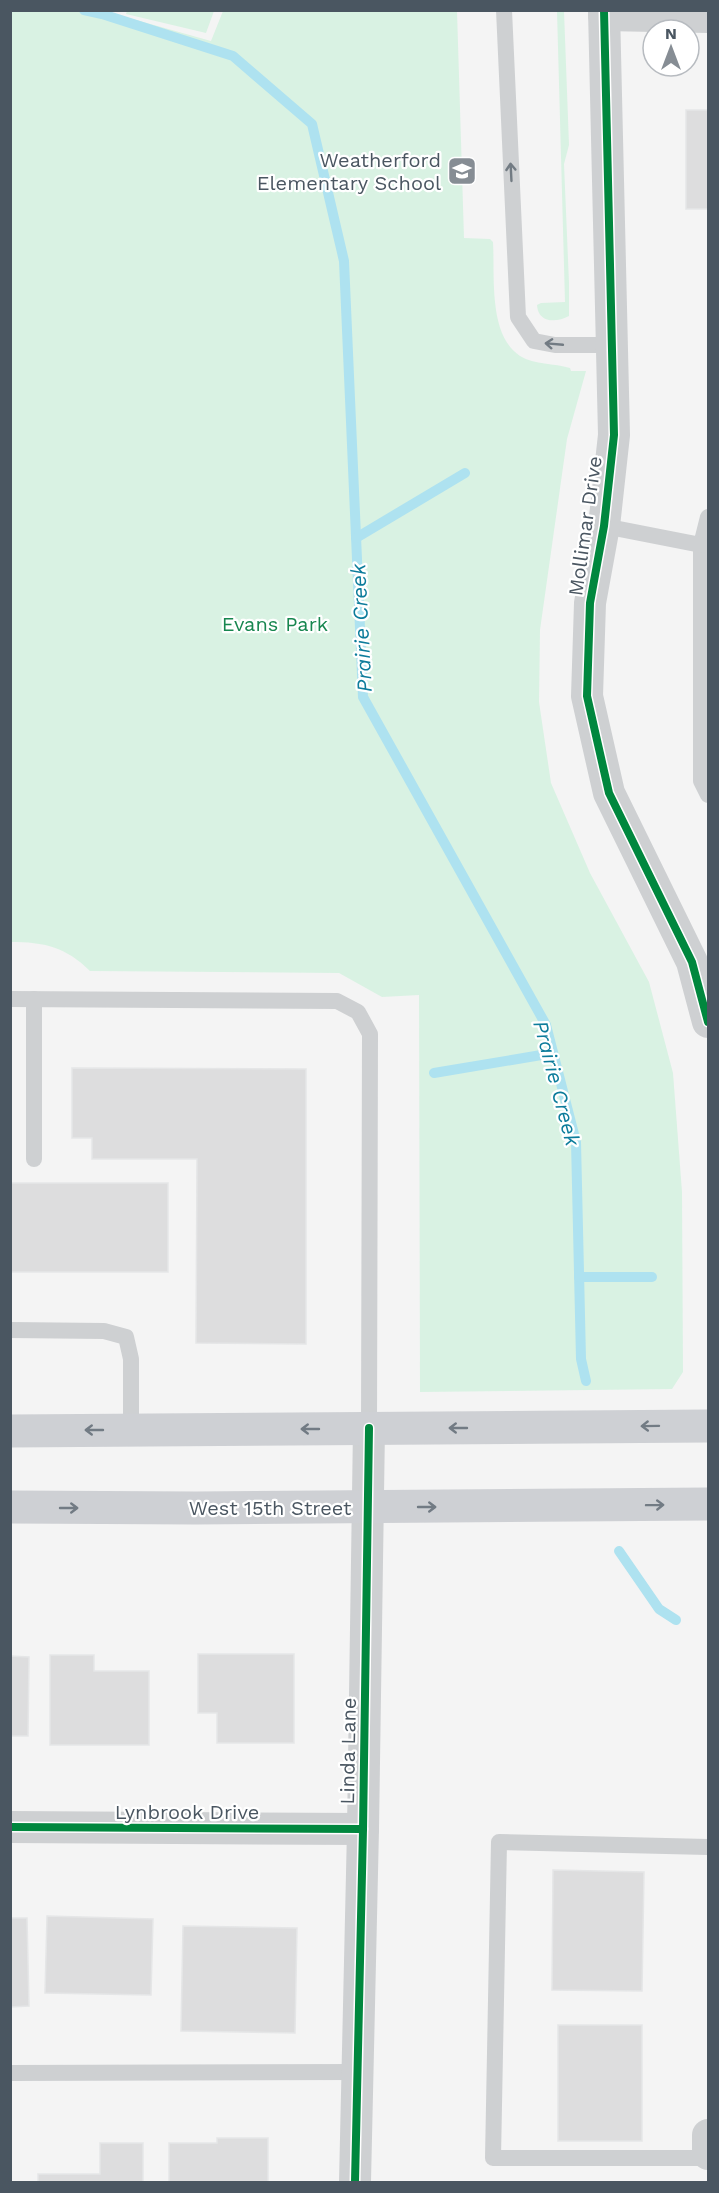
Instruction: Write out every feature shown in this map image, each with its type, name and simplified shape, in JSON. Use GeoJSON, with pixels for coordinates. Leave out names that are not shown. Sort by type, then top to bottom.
{"type":"FeatureCollection","features":[{"type":"Feature","properties":{"kind":"main road"},"geometry":{"type":"LineString","coordinates":[[10,1431],[708,1426]]}},
{"type":"Feature","properties":{"kind":"main road","name":"West 15th Street"},"geometry":{"type":"LineString","coordinates":[[10,1508],[708,1504]]}},
{"type":"Feature","properties":{"kind":"street","name":"Mollimar Drive"},"geometry":{"type":"LineString","coordinates":[[604,13],[614,435],[604,526],[590,603],[587,696],[609,793],[692,962],[708,1022]]}},
{"type":"Feature","properties":{"kind":"street"},"geometry":{"type":"LineString","coordinates":[[604,13],[708,17]]}},
{"type":"Feature","properties":{"kind":"street","name":"Linda Lane"},"geometry":{"type":"LineString","coordinates":[[355,2182],[369,1428]]}},
{"type":"Feature","properties":{"kind":"street","name":"Lynbrook Drive"},"geometry":{"type":"LineString","coordinates":[[10,1827],[363,1829]]}},
{"type":"Feature","properties":{"kind":"street"},"geometry":{"type":"LineString","coordinates":[[708,2135],[708,2156]]}},
{"type":"Feature","properties":{"kind":"lane"},"geometry":{"type":"LineString","coordinates":[[504,10],[518,317],[534,341],[555,345],[612,345]]}},
{"type":"Feature","properties":{"kind":"lane"},"geometry":{"type":"LineString","coordinates":[[708,517],[701,545],[701,782],[708,795]]}},
{"type":"Feature","properties":{"kind":"lane"},"geometry":{"type":"LineString","coordinates":[[604,526],[701,545]]}},
{"type":"Feature","properties":{"kind":"lane"},"geometry":{"type":"LineString","coordinates":[[10,999],[337,1001],[358,1012],[370,1034],[369,1428]]}},
{"type":"Feature","properties":{"kind":"lane"},"geometry":{"type":"LineString","coordinates":[[34,999],[34,1159]]}},
{"type":"Feature","properties":{"kind":"lane"},"geometry":{"type":"LineString","coordinates":[[10,1330],[104,1331],[126,1337],[130,1359],[131,1430]]}},
{"type":"Feature","properties":{"kind":"lane"},"geometry":{"type":"LineString","coordinates":[[708,1847],[499,1842],[493,2158],[708,2156]]}},
{"type":"Feature","properties":{"kind":"lane"},"geometry":{"type":"LineString","coordinates":[[10,2073],[357,2072]]}},
{"type":"Feature","properties":{"kind":"green space"},"geometry":{"type":"Polygon","coordinates":[[[127,10],[214,11],[206,33],[126,14],[127,10]]]}},
{"type":"Feature","properties":{"kind":"green space","name":"Evans Park"},"geometry":{"type":"Polygon","coordinates":[[[10,11],[104,11],[211,41],[223,11],[457,11],[464,238],[490,239],[493,242],[495,304],[503,334],[510,346],[520,356],[532,361],[564,366],[570,368],[571,371],[586,371],[567,439],[540,630],[539,702],[551,783],[590,873],[649,982],[673,1073],[682,1192],[683,1372],[672,1389],[420,1392],[419,995],[382,997],[339,973],[90,971],[63,951],[34,943],[11,942],[10,11]]]}},
{"type":"Feature","properties":{"kind":"green space"},"geometry":{"type":"Polygon","coordinates":[[[557,11],[564,11],[569,145],[564,164],[569,316],[559,320],[548,320],[538,311],[537,305],[565,302],[557,11]]]}},
{"type":"Feature","properties":{"kind":"building"},"geometry":{"type":"Polygon","coordinates":[[[686,110],[708,110],[708,209],[686,209],[686,110]]]}},
{"type":"Feature","properties":{"kind":"building"},"geometry":{"type":"Polygon","coordinates":[[[72,1068],[306,1069],[306,1344],[196,1343],[197,1159],[92,1159],[92,1138],[72,1138],[72,1068]]]}},
{"type":"Feature","properties":{"kind":"building"},"geometry":{"type":"Polygon","coordinates":[[[11,1183],[168,1183],[168,1272],[11,1272],[11,1183]]]}},
{"type":"Feature","properties":{"kind":"building"},"geometry":{"type":"Polygon","coordinates":[[[198,1654],[294,1654],[294,1743],[217,1743],[217,1713],[198,1713],[198,1654]]]}},
{"type":"Feature","properties":{"kind":"building"},"geometry":{"type":"Polygon","coordinates":[[[50,1655],[94,1655],[94,1671],[149,1671],[149,1745],[50,1745],[50,1655]]]}},
{"type":"Feature","properties":{"kind":"building"},"geometry":{"type":"Polygon","coordinates":[[[10,1656],[29,1657],[28,1736],[10,1736],[10,1656]]]}},
{"type":"Feature","properties":{"kind":"building"},"geometry":{"type":"Polygon","coordinates":[[[553,1870],[644,1872],[642,1991],[552,1990],[553,1870]]]}},
{"type":"Feature","properties":{"kind":"building"},"geometry":{"type":"Polygon","coordinates":[[[47,1916],[153,1919],[151,1995],[45,1993],[47,1916]]]}},
{"type":"Feature","properties":{"kind":"building"},"geometry":{"type":"Polygon","coordinates":[[[10,1918],[27,1918],[29,2006],[10,2007],[10,1918]]]}},
{"type":"Feature","properties":{"kind":"building"},"geometry":{"type":"Polygon","coordinates":[[[183,1926],[297,1928],[295,2033],[181,2031],[183,1926]]]}},
{"type":"Feature","properties":{"kind":"building"},"geometry":{"type":"Polygon","coordinates":[[[558,2025],[642,2025],[642,2141],[558,2141],[558,2025]]]}},
{"type":"Feature","properties":{"kind":"building"},"geometry":{"type":"Polygon","coordinates":[[[217,2138],[268,2138],[268,2182],[169,2182],[169,2143],[217,2143],[217,2138]]]}},
{"type":"Feature","properties":{"kind":"building"},"geometry":{"type":"Polygon","coordinates":[[[100,2143],[143,2143],[143,2182],[38,2182],[38,2174],[100,2174],[100,2143]]]}},
{"type":"Feature","properties":{"kind":"waterway","name":"Prairie Creek"},"geometry":{"type":"LineString","coordinates":[[84,10],[233,56],[312,124],[344,261],[363,697],[546,1025],[576,1142],[581,1359],[586,1381]]}},
{"type":"Feature","properties":{"kind":"waterway"},"geometry":{"type":"LineString","coordinates":[[356,538],[465,473]]}},
{"type":"Feature","properties":{"kind":"waterway"},"geometry":{"type":"LineString","coordinates":[[434,1073],[553,1053]]}},
{"type":"Feature","properties":{"kind":"waterway"},"geometry":{"type":"LineString","coordinates":[[579,1277],[652,1277]]}},
{"type":"Feature","properties":{"kind":"waterway","name":"Prairie Creek"},"geometry":{"type":"LineString","coordinates":[[619,1551],[659,1609],[676,1620]]}},
{"type":"Feature","properties":{"kind":"cycle path"},"geometry":{"type":"LineString","coordinates":[[604,10],[614,435],[604,526],[590,603],[587,696],[609,793],[692,962],[708,1022]]}},
{"type":"Feature","properties":{"kind":"cycle path"},"geometry":{"type":"LineString","coordinates":[[355,2182],[369,1428]]}},
{"type":"Feature","properties":{"kind":"cycle path"},"geometry":{"type":"LineString","coordinates":[[10,1827],[363,1829]]}},
{"type":"Feature","properties":{"kind":"place","name":"Weatherford Elementary School"},"geometry":{"type":"Point","coordinates":[462,171]}}]}
